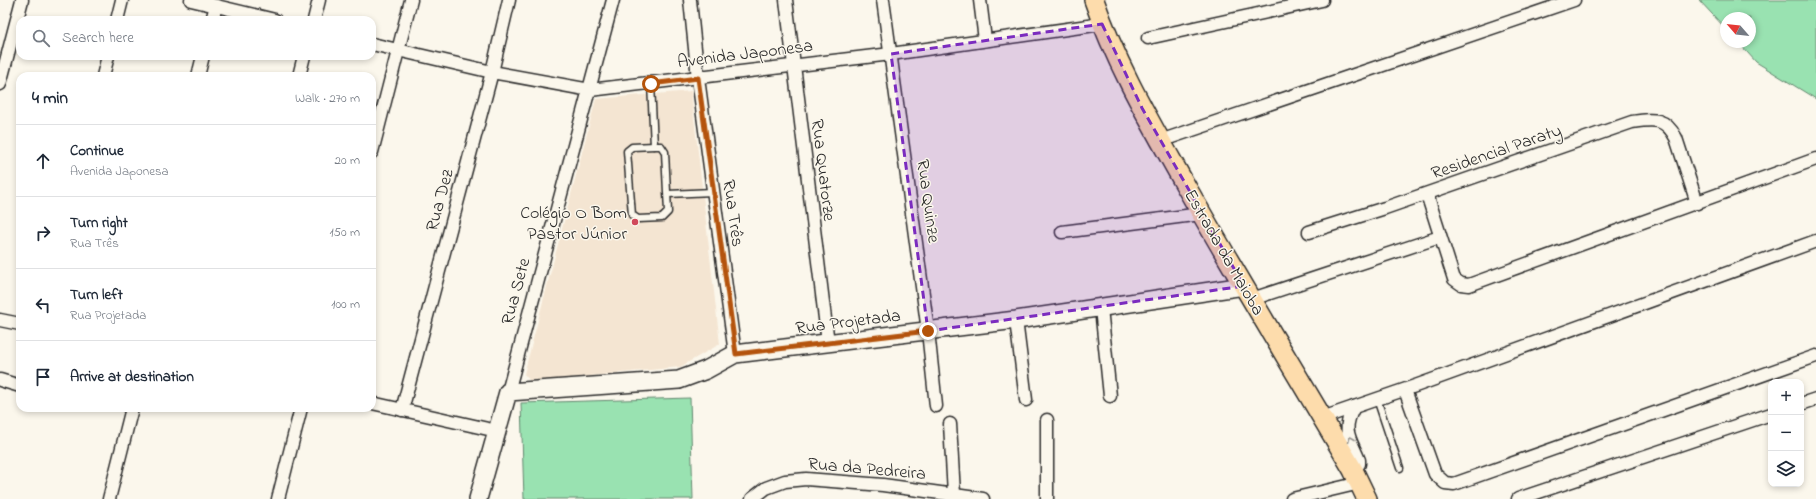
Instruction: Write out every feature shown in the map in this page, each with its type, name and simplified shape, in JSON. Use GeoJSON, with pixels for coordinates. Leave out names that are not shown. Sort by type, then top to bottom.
{"type":"FeatureCollection","features":[{"type":"Feature","properties":{"kind":"main road","name":"Estrada da Maioba"},"geometry":{"type":"LineString","coordinates":[[1094,0],[1102,24],[1142,108],[1160,141],[1201,214],[1360,484]]}},
{"type":"Feature","properties":{"kind":"street"},"geometry":{"type":"LineString","coordinates":[[18,16],[22,0]]}},
{"type":"Feature","properties":{"kind":"street"},"geometry":{"type":"LineString","coordinates":[[118,16],[122,0]]}},
{"type":"Feature","properties":{"kind":"street"},"geometry":{"type":"LineString","coordinates":[[191,0],[222,5],[261,16]]}},
{"type":"Feature","properties":{"kind":"street"},"geometry":{"type":"LineString","coordinates":[[315,16],[319,0]]}},
{"type":"Feature","properties":{"kind":"street"},"geometry":{"type":"LineString","coordinates":[[376,136],[411,0]]}},
{"type":"Feature","properties":{"kind":"street","name":"Rua Dez"},"geometry":{"type":"LineString","coordinates":[[402,410],[492,72],[509,0]]}},
{"type":"Feature","properties":{"kind":"street","name":"Rua Sete"},"geometry":{"type":"LineString","coordinates":[[478,499],[590,90],[613,0]]}},
{"type":"Feature","properties":{"kind":"street","name":"Rua Três"},"geometry":{"type":"LineString","coordinates":[[690,0],[698,78],[736,354]]}},
{"type":"Feature","properties":{"kind":"street","name":"Rua Quatorze"},"geometry":{"type":"LineString","coordinates":[[786,0],[828,344]]}},
{"type":"Feature","properties":{"kind":"street","name":"Rua Quinze"},"geometry":{"type":"LineString","coordinates":[[883,0],[928,331],[936,406]]}},
{"type":"Feature","properties":{"kind":"street"},"geometry":{"type":"LineString","coordinates":[[980,0],[985,40]]}},
{"type":"Feature","properties":{"kind":"street"},"geometry":{"type":"LineString","coordinates":[[1148,38],[1322,0]]}},
{"type":"Feature","properties":{"kind":"street"},"geometry":{"type":"LineString","coordinates":[[1160,141],[1574,0]]}},
{"type":"Feature","properties":{"kind":"street"},"geometry":{"type":"LineString","coordinates":[[215,16],[222,5]]}},
{"type":"Feature","properties":{"kind":"street"},"geometry":{"type":"LineString","coordinates":[[0,84],[16,23]]}},
{"type":"Feature","properties":{"kind":"street","name":"Avenida Japonesa"},"geometry":{"type":"LineString","coordinates":[[376,45],[492,72],[590,90],[651,84],[793,65],[891,54],[1102,24]]}},
{"type":"Feature","properties":{"kind":"street"},"geometry":{"type":"LineString","coordinates":[[104,72],[107,60]]}},
{"type":"Feature","properties":{"kind":"street"},"geometry":{"type":"LineString","coordinates":[[199,72],[202,60]]}},
{"type":"Feature","properties":{"kind":"street"},"geometry":{"type":"LineString","coordinates":[[299,72],[303,60]]}},
{"type":"Feature","properties":{"kind":"street","name":"Residencial Paraty"},"geometry":{"type":"LineString","coordinates":[[1697,203],[1676,138],[1671,128],[1660,121],[1650,119],[1632,122],[1427,194],[1454,279],[1461,284],[1469,286],[1697,203],[1816,159]]}},
{"type":"Feature","properties":{"kind":"street"},"geometry":{"type":"LineString","coordinates":[[1309,232],[1427,194]]}},
{"type":"Feature","properties":{"kind":"street"},"geometry":{"type":"LineString","coordinates":[[1062,232],[1201,214]]}},
{"type":"Feature","properties":{"kind":"street"},"geometry":{"type":"LineString","coordinates":[[1248,293],[1440,238]]}},
{"type":"Feature","properties":{"kind":"street"},"geometry":{"type":"LineString","coordinates":[[1322,418],[1405,390],[1816,241]]}},
{"type":"Feature","properties":{"kind":"street","name":"Rua Projetada"},"geometry":{"type":"LineString","coordinates":[[508,392],[679,380],[706,370],[736,354],[828,344],[1101,308],[1248,293]]}},
{"type":"Feature","properties":{"kind":"street"},"geometry":{"type":"LineString","coordinates":[[1101,308],[1110,396]]}},
{"type":"Feature","properties":{"kind":"street"},"geometry":{"type":"LineString","coordinates":[[0,320],[16,323]]}},
{"type":"Feature","properties":{"kind":"street"},"geometry":{"type":"LineString","coordinates":[[1016,320],[1026,400]]}},
{"type":"Feature","properties":{"kind":"street"},"geometry":{"type":"LineString","coordinates":[[1405,390],[1435,474],[1445,483],[1454,484],[1816,356]]}},
{"type":"Feature","properties":{"kind":"street"},"geometry":{"type":"LineString","coordinates":[[0,380],[16,385]]}},
{"type":"Feature","properties":{"kind":"street"},"geometry":{"type":"LineString","coordinates":[[1804,403],[1816,399]]}},
{"type":"Feature","properties":{"kind":"street"},"geometry":{"type":"LineString","coordinates":[[376,404],[497,431]]}},
{"type":"Feature","properties":{"kind":"street"},"geometry":{"type":"LineString","coordinates":[[1292,499],[1360,484],[1360,460],[1346,426],[1354,407]]}},
{"type":"Feature","properties":{"kind":"street"},"geometry":{"type":"LineString","coordinates":[[109,499],[131,412]]}},
{"type":"Feature","properties":{"kind":"street"},"geometry":{"type":"LineString","coordinates":[[278,499],[300,412]]}},
{"type":"Feature","properties":{"kind":"street"},"geometry":{"type":"LineString","coordinates":[[1518,499],[1768,415]]}},
{"type":"Feature","properties":{"kind":"street"},"geometry":{"type":"LineString","coordinates":[[1046,499],[1047,420]]}},
{"type":"Feature","properties":{"kind":"street"},"geometry":{"type":"LineString","coordinates":[[950,424],[954,494]]}},
{"type":"Feature","properties":{"kind":"street","name":"Rua da Pedreira"},"geometry":{"type":"LineString","coordinates":[[752,499],[766,488],[785,481],[806,479],[883,485],[983,499]]}},
{"type":"Feature","properties":{"kind":"lane"},"geometry":{"type":"LineString","coordinates":[[651,84],[654,146]]}},
{"type":"Feature","properties":{"kind":"lane"},"geometry":{"type":"LineString","coordinates":[[661,146],[665,152],[668,194],[668,212],[666,216],[662,218],[638,219],[632,215],[628,151],[632,147],[661,146]]}},
{"type":"Feature","properties":{"kind":"lane"},"geometry":{"type":"LineString","coordinates":[[668,194],[713,192]]}},
{"type":"Feature","properties":{"kind":"lane"},"geometry":{"type":"LineString","coordinates":[[1377,399],[1400,468]]}},
{"type":"Feature","properties":{"kind":"highlighted area"},"geometry":{"type":"Polygon","coordinates":[[[1102,24],[1142,108],[1244,286],[928,331],[891,54],[1102,24]]]}},
{"type":"Feature","properties":{"kind":"shaded area","name":"Colégio O Bom Pastor Júnior"},"geometry":{"type":"Polygon","coordinates":[[[691,91],[720,344],[680,367],[531,382],[524,374],[596,99],[691,91]]]}},
{"type":"Feature","properties":{"kind":"green space"},"geometry":{"type":"Polygon","coordinates":[[[1699,0],[1816,0],[1816,99],[1756,62],[1743,48],[1756,48],[1756,12],[1720,12],[1720,23],[1699,0]]]}},
{"type":"Feature","properties":{"kind":"green space"},"geometry":{"type":"Polygon","coordinates":[[[690,398],[693,499],[524,499],[521,403],[690,398]]]}},
{"type":"Feature","properties":{"kind":"place","name":"Colégio O Bom Pastor Júnior"},"geometry":{"type":"Point","coordinates":[635,222]}},
{"type":"Feature","properties":{"kind":"route"},"geometry":{"type":"LineString","coordinates":[[651,84],[698,78],[736,354],[928,331]]}}]}
